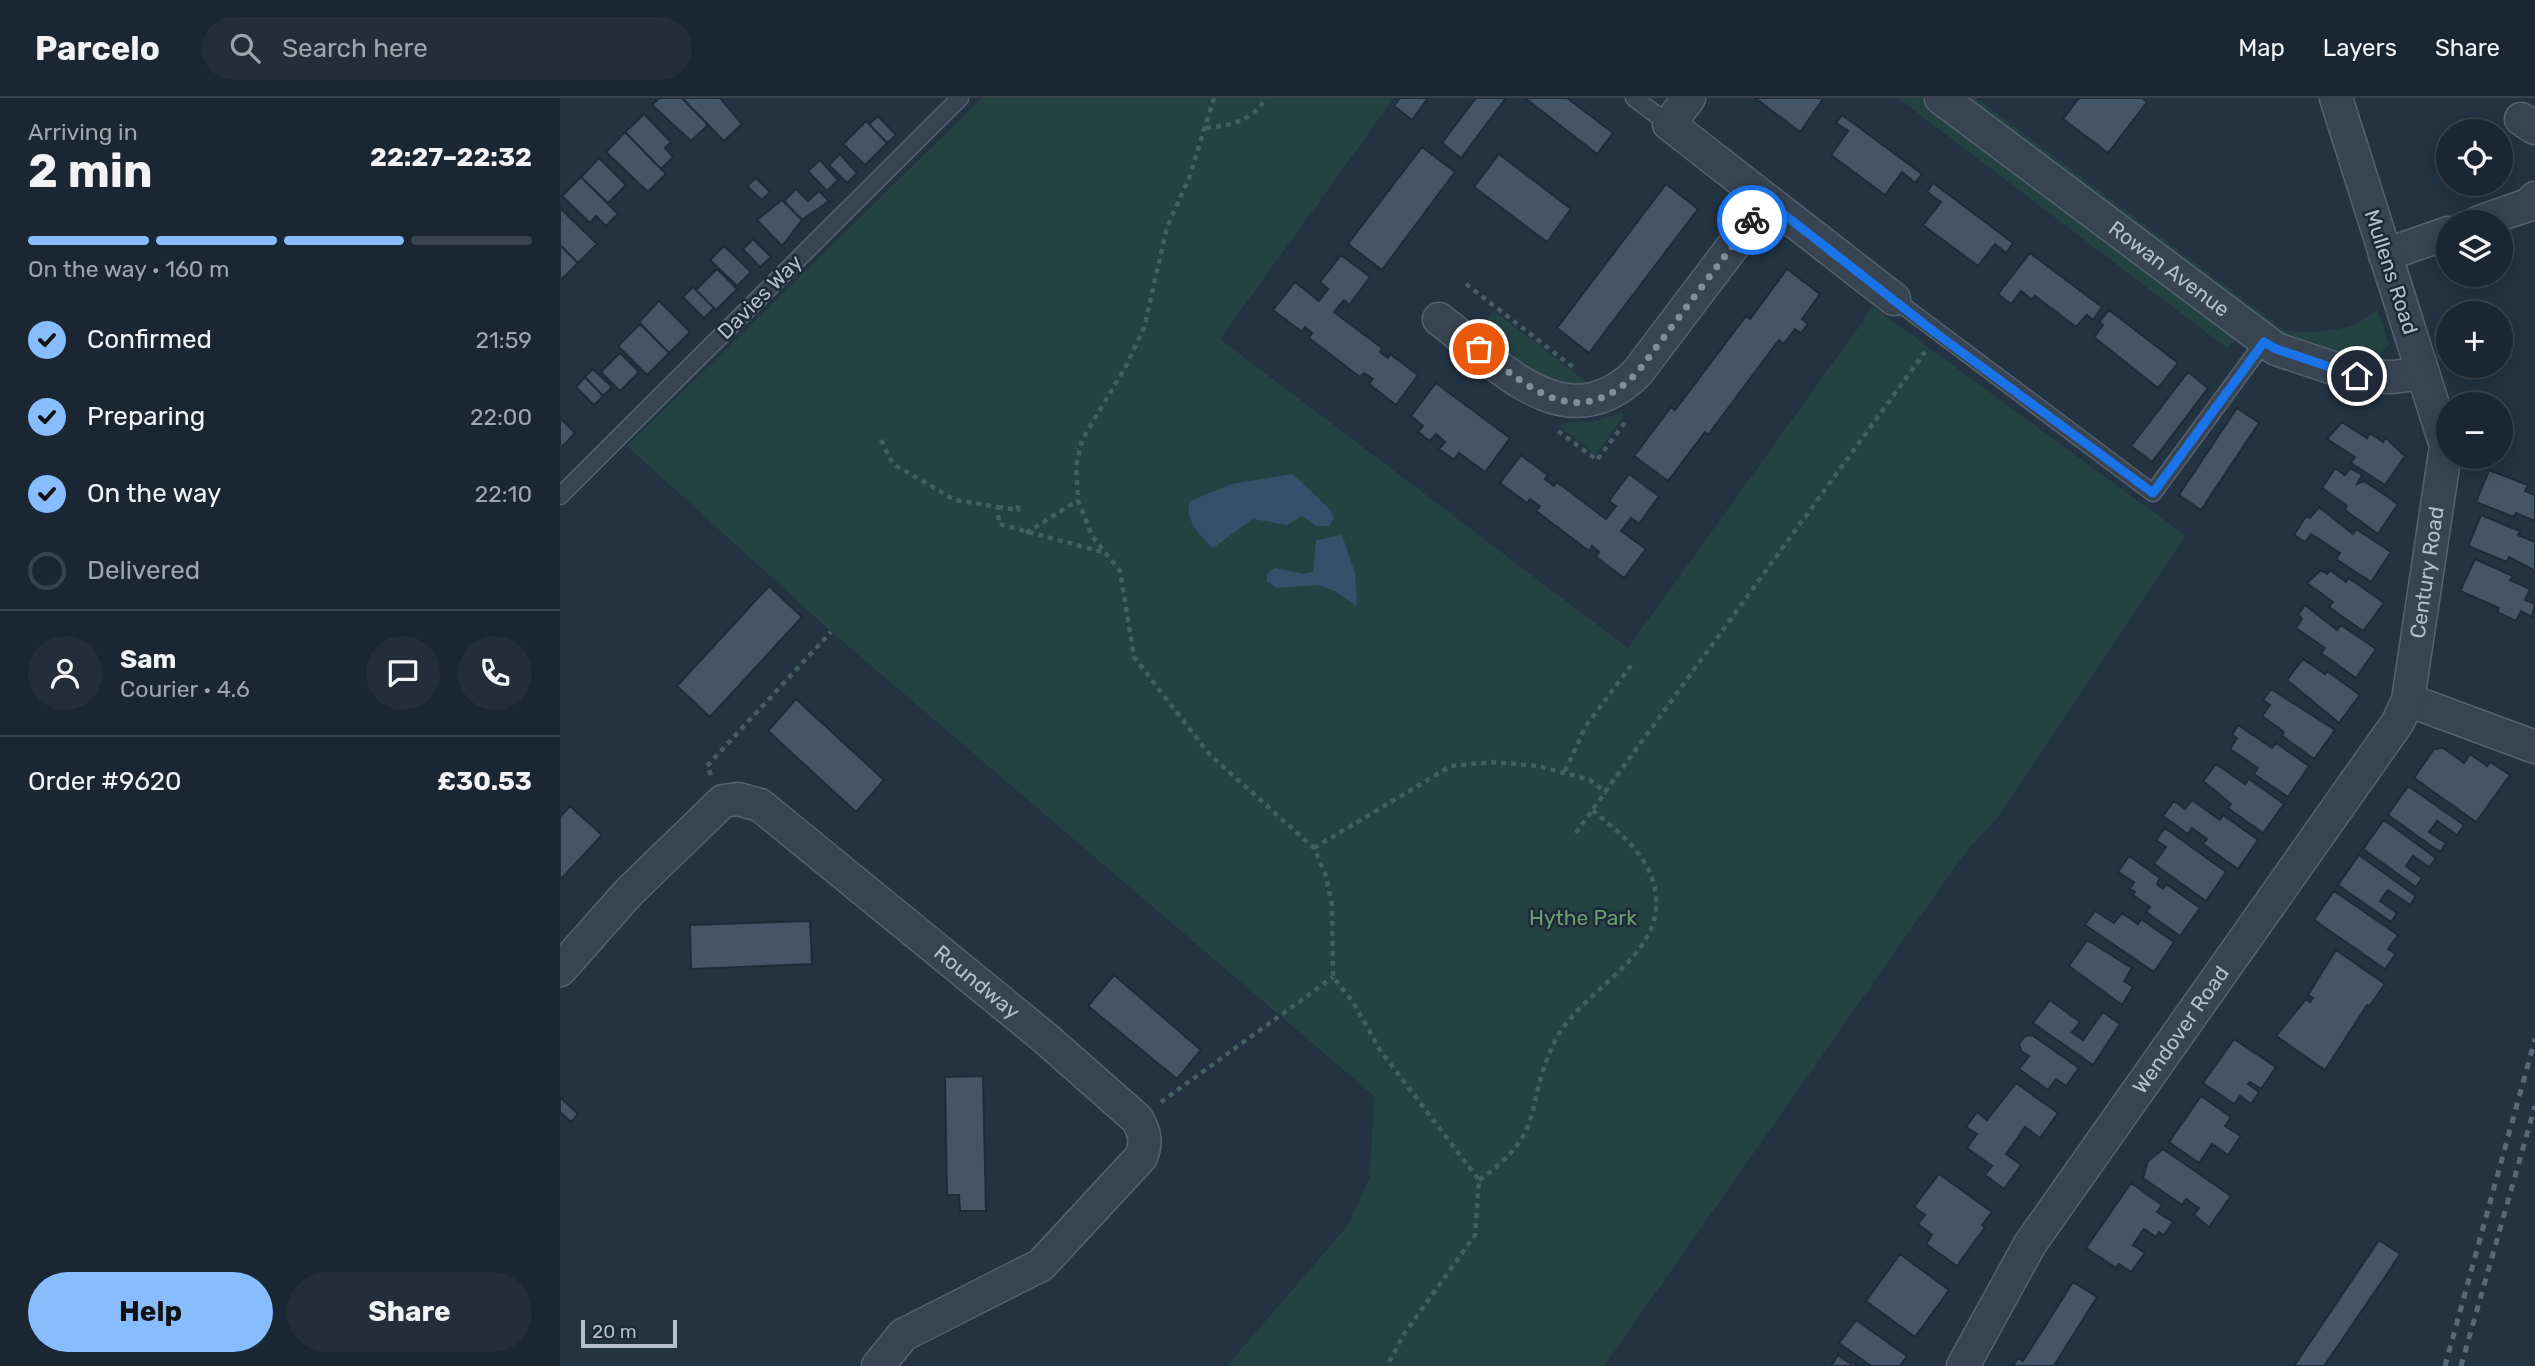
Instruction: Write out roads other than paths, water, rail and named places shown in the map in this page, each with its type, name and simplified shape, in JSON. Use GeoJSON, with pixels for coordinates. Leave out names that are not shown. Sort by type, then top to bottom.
{"type":"FeatureCollection","features":[{"type":"Feature","properties":{"kind":"street"},"geometry":{"type":"LineString","coordinates":[[1689,98],[1669,124],[1894,299]]}},
{"type":"Feature","properties":{"kind":"street","name":"Rowan Avenue"},"geometry":{"type":"LineString","coordinates":[[1941,98],[2276,349],[2357,376],[2393,377],[2423,373]]}},
{"type":"Feature","properties":{"kind":"street","name":"Mullens Road"},"geometry":{"type":"LineString","coordinates":[[2336,98],[2436,414]]}},
{"type":"Feature","properties":{"kind":"street"},"geometry":{"type":"LineString","coordinates":[[2513,210],[2528,205],[2535,198]]}},
{"type":"Feature","properties":{"kind":"street"},"geometry":{"type":"LineString","coordinates":[[1439,318],[1538,394],[1554,400],[1572,401],[1607,394],[1625,385],[1637,373],[1767,201]]}},
{"type":"Feature","properties":{"kind":"street"},"geometry":{"type":"LineString","coordinates":[[2385,255],[2436,237]]}},
{"type":"Feature","properties":{"kind":"street","name":"Century Road"},"geometry":{"type":"LineString","coordinates":[[2407,700],[2442,469]]}},
{"type":"Feature","properties":{"kind":"street"},"geometry":{"type":"LineString","coordinates":[[2407,700],[2535,747]]}},
{"type":"Feature","properties":{"kind":"street","name":"Wendover Road"},"geometry":{"type":"LineString","coordinates":[[1963,1366],[2029,1244],[2398,722],[2407,700]]}},
{"type":"Feature","properties":{"kind":"street","name":"Roundway"},"geometry":{"type":"LineString","coordinates":[[560,970],[629,892],[723,801],[738,799],[760,805],[1044,1037],[1137,1119],[1145,1134],[1145,1146],[1140,1157],[1041,1265],[902,1335],[878,1366]]}},
{"type":"Feature","properties":{"kind":"lane","name":"Davies Way"},"geometry":{"type":"LineString","coordinates":[[560,496],[960,98]]}},
{"type":"Feature","properties":{"kind":"lane"},"geometry":{"type":"LineString","coordinates":[[1634,98],[1669,124]]}},
{"type":"Feature","properties":{"kind":"lane"},"geometry":{"type":"LineString","coordinates":[[1894,299],[1937,334],[2153,493],[2264,342]]}},
{"type":"Feature","properties":{"kind":"water"},"geometry":{"type":"Polygon","coordinates":[[[1293,474],[1332,512],[1334,518],[1329,526],[1316,526],[1302,516],[1287,525],[1253,519],[1213,548],[1191,521],[1190,501],[1232,484],[1293,474]]]}},
{"type":"Feature","properties":{"kind":"water"},"geometry":{"type":"Polygon","coordinates":[[[1342,535],[1355,573],[1357,606],[1335,591],[1318,585],[1277,588],[1267,581],[1267,574],[1275,568],[1303,574],[1313,572],[1316,540],[1342,535]]]}},
{"type":"Feature","properties":{"kind":"railway"},"geometry":{"type":"LineString","coordinates":[[2445,1366],[2535,1039]]}},
{"type":"Feature","properties":{"kind":"railway"},"geometry":{"type":"LineString","coordinates":[[2461,1366],[2535,1106]]}},
{"type":"Feature","properties":{"kind":"park label","name":"Hythe Park"},"geometry":{"type":"Point","coordinates":[1583,918]}}]}
